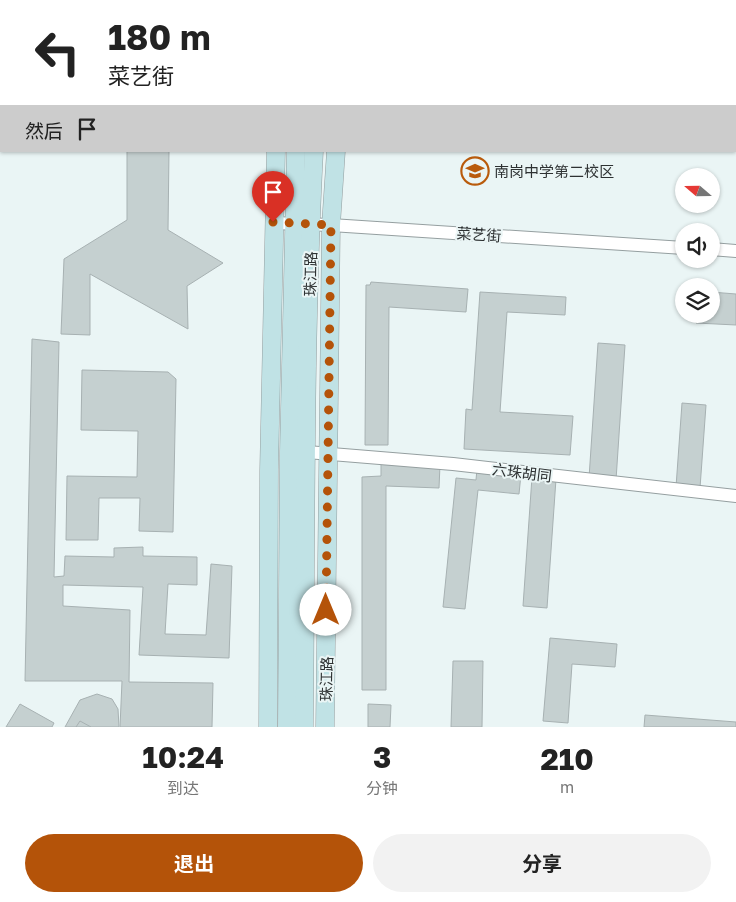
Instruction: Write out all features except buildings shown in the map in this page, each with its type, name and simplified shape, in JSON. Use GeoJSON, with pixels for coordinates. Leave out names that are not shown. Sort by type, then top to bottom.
{"type":"FeatureCollection","features":[{"type":"Feature","properties":{"kind":"main road"},"geometry":{"type":"LineString","coordinates":[[268,727],[269,470],[276,152]]}},
{"type":"Feature","properties":{"kind":"main road","name":"珠江路"},"geometry":{"type":"LineString","coordinates":[[296,152],[302,224],[307,452],[304,727]]}},
{"type":"Feature","properties":{"kind":"main road","name":"珠江路"},"geometry":{"type":"LineString","coordinates":[[288,727],[289,451],[302,224],[314,152]]}},
{"type":"Feature","properties":{"kind":"main road","name":"珠江路"},"geometry":{"type":"LineString","coordinates":[[325,727],[331,225],[336,152]]}},
{"type":"Feature","properties":{"kind":"street","name":"菜艺街"},"geometry":{"type":"LineString","coordinates":[[273,222],[675,247]]}},
{"type":"Feature","properties":{"kind":"street"},"geometry":{"type":"LineString","coordinates":[[720,250],[736,251]]}},
{"type":"Feature","properties":{"kind":"street","name":"六珠胡同"},"geometry":{"type":"LineString","coordinates":[[307,452],[453,464],[736,496]]}},
{"type":"Feature","properties":{"kind":"place","name":"南岗中学第二校区"},"geometry":{"type":"Point","coordinates":[475,171]}},
{"type":"Feature","properties":{"kind":"route"},"geometry":{"type":"LineString","coordinates":[[273,222],[331,225],[326,610]]}}]}
